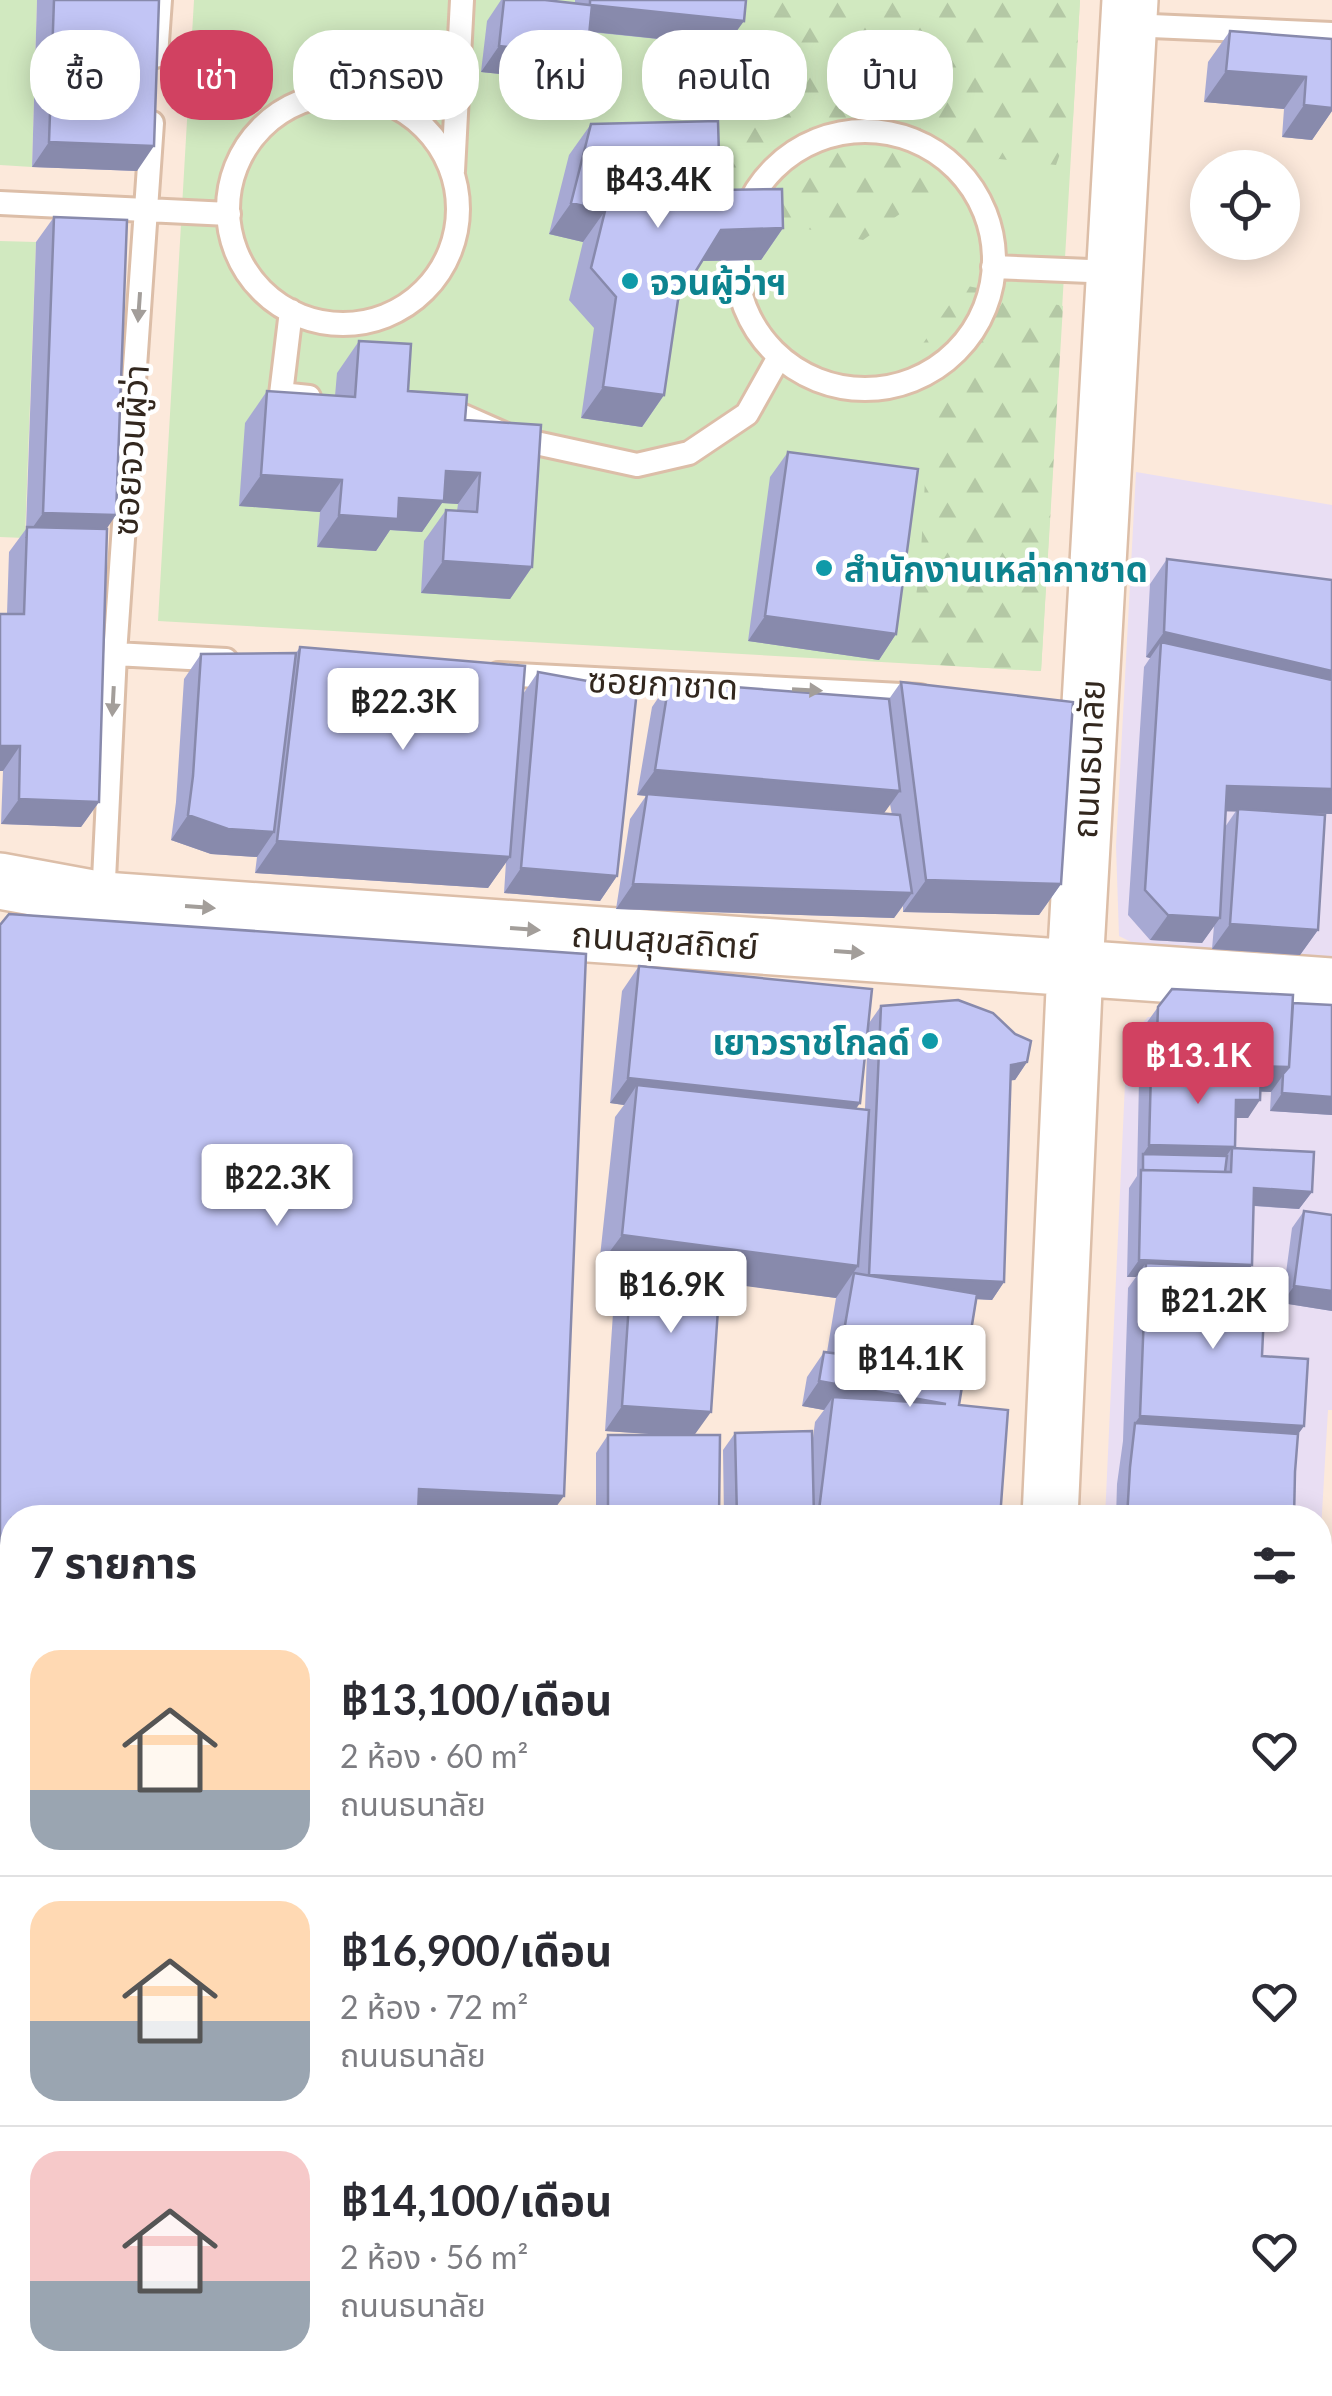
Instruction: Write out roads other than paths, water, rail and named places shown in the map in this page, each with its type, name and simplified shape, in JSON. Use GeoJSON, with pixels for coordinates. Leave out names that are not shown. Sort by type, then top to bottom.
{"type":"FeatureCollection","features":[{"type":"Feature","properties":{"kind":"street","name":"ถนนธนาลัย"},"geometry":{"type":"LineString","coordinates":[[1051,1505],[1075,968],[1080,704],[1114,272],[1129,13]]}},
{"type":"Feature","properties":{"kind":"street","name":"ถนนสุขสถิตย์"},"geometry":{"type":"LineString","coordinates":[[0,881],[103,900],[1332,986]]}},
{"type":"Feature","properties":{"kind":"lane","name":"ซอยจวนผู้ว่า"},"geometry":{"type":"LineString","coordinates":[[103,900],[115,654],[160,0]]}},
{"type":"Feature","properties":{"kind":"lane"},"geometry":{"type":"LineString","coordinates":[[452,171],[434,136],[404,110],[368,96],[329,94],[292,105],[260,128],[238,161],[228,199],[231,238],[246,273],[271,300],[303,318],[340,325],[376,320],[410,304],[436,278],[452,244],[459,208],[452,171],[462,0]]}},
{"type":"Feature","properties":{"kind":"lane"},"geometry":{"type":"LineString","coordinates":[[1129,13],[1332,34]]}},
{"type":"Feature","properties":{"kind":"lane"},"geometry":{"type":"LineString","coordinates":[[882,130],[924,143],[960,170],[984,207],[994,250],[993,266],[990,295],[973,332],[944,363],[908,384],[867,390],[826,384],[788,366],[779,357],[759,337],[740,299],[737,261],[742,217],[763,178],[796,148],[837,131],[882,130]]}},
{"type":"Feature","properties":{"kind":"lane"},"geometry":{"type":"LineString","coordinates":[[0,203],[229,214]]}},
{"type":"Feature","properties":{"kind":"lane"},"geometry":{"type":"LineString","coordinates":[[993,266],[1114,272]]}},
{"type":"Feature","properties":{"kind":"lane"},"geometry":{"type":"LineString","coordinates":[[291,311],[282,394],[335,400]]}},
{"type":"Feature","properties":{"kind":"lane"},"geometry":{"type":"LineString","coordinates":[[407,408],[461,415],[513,438],[637,465],[689,453],[747,414],[779,357]]}},
{"type":"Feature","properties":{"kind":"lane"},"geometry":{"type":"LineString","coordinates":[[115,654],[254,661]]}},
{"type":"Feature","properties":{"kind":"lane","name":"ซอยกาชาด"},"geometry":{"type":"LineString","coordinates":[[474,672],[951,697]]}},
{"type":"Feature","properties":{"kind":"place","name":"จวนผู้ว่าฯ"},"geometry":{"type":"Point","coordinates":[630,281]}},
{"type":"Feature","properties":{"kind":"place","name":"สำนักงานเหล่ากาชาด"},"geometry":{"type":"Point","coordinates":[824,568]}},
{"type":"Feature","properties":{"kind":"place","name":"เยาวราชโกลด์"},"geometry":{"type":"Point","coordinates":[930,1041]}}]}
